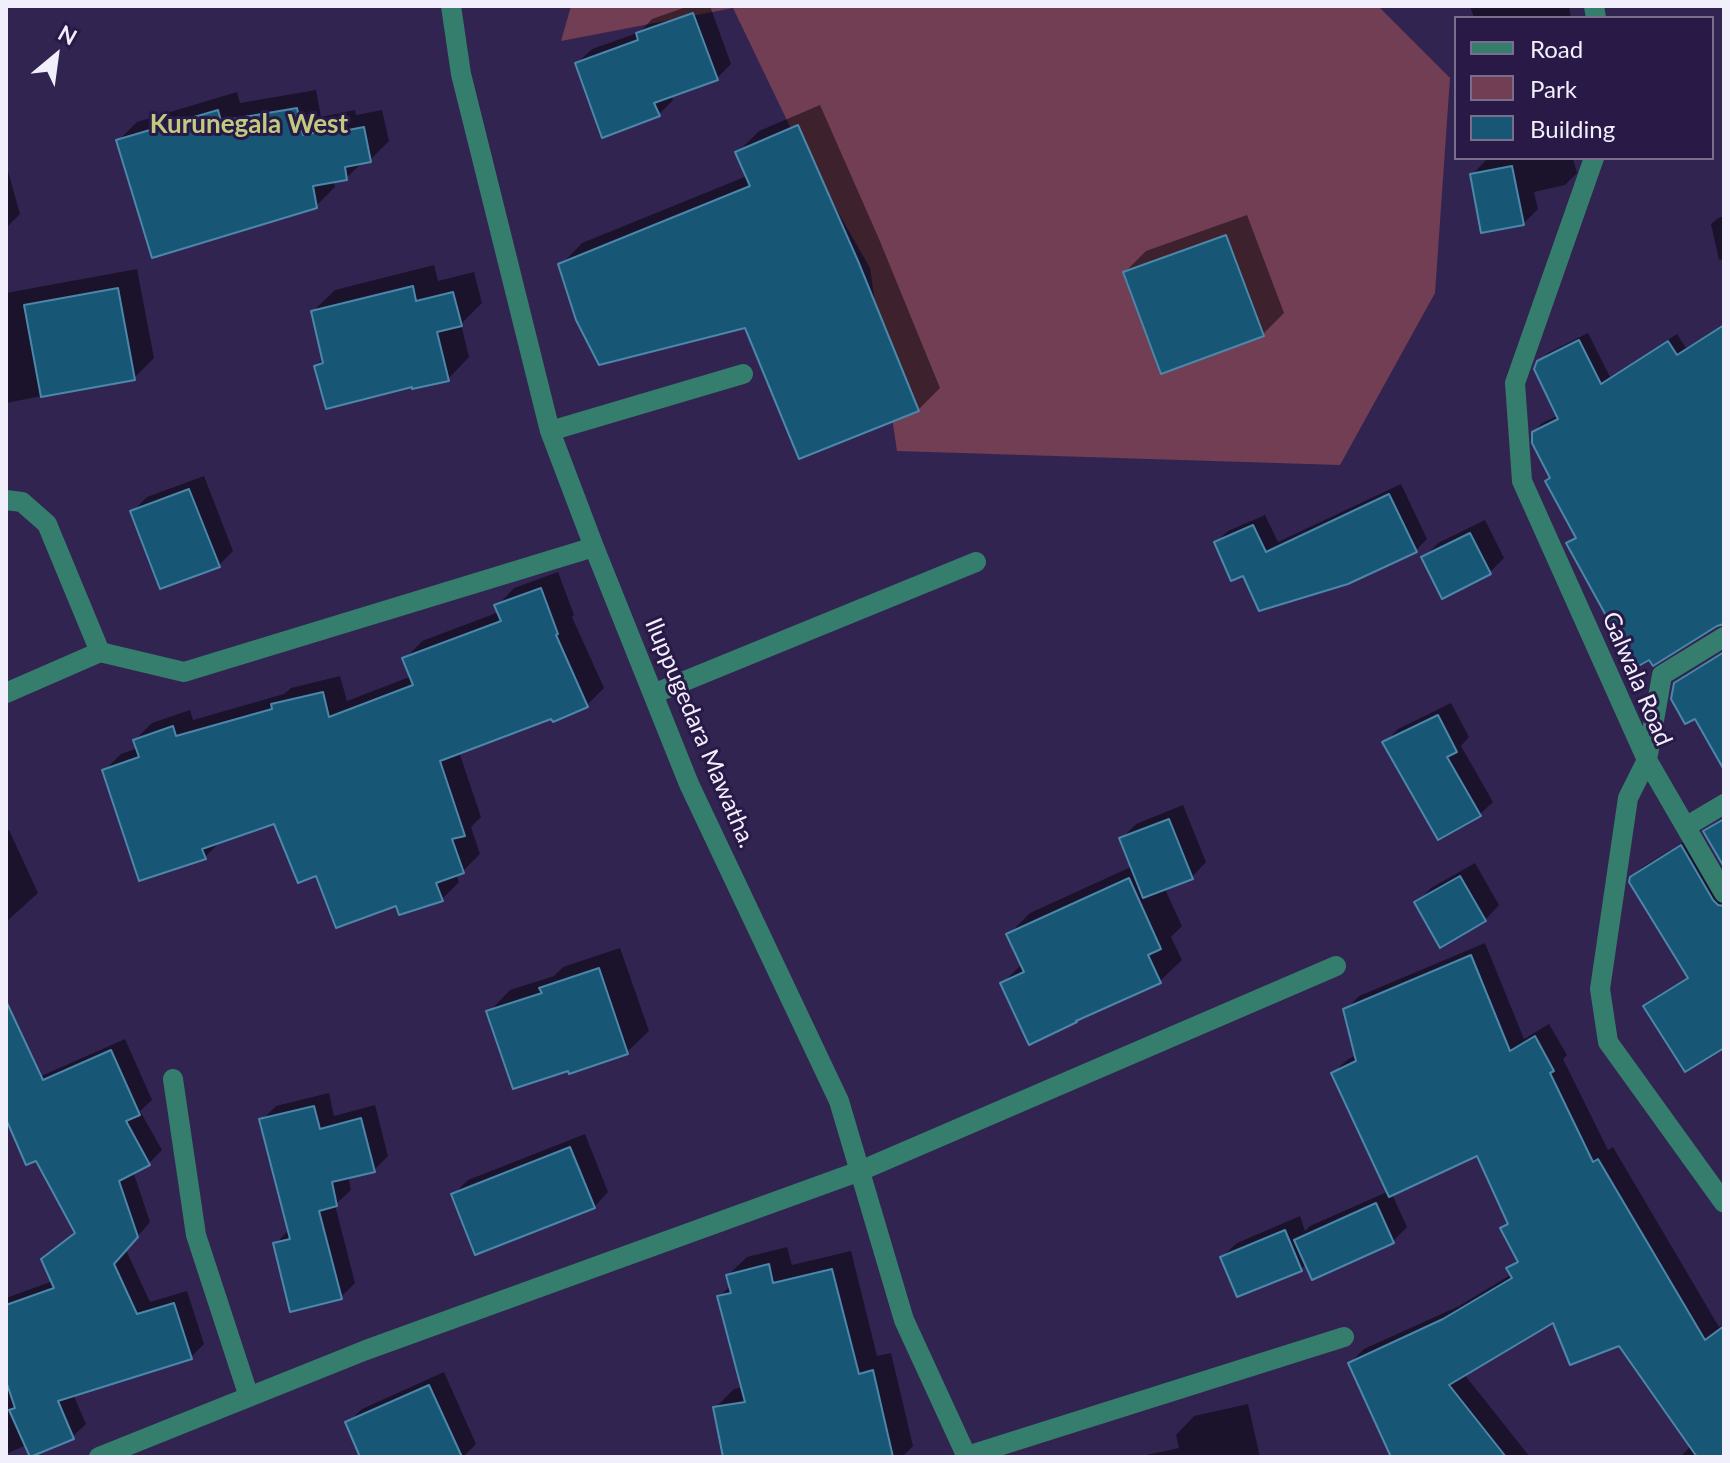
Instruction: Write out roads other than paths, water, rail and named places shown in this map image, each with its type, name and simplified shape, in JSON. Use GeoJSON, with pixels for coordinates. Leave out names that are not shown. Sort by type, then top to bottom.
{"type":"FeatureCollection","features":[{"type":"Feature","properties":{"kind":"street","name":"Iluppugedara Mawatha."},"geometry":{"type":"LineString","coordinates":[[451,6],[461,74],[550,431],[689,784],[839,1101],[904,1320],[967,1456]]}},
{"type":"Feature","properties":{"kind":"street","name":"Galwala Road"},"geometry":{"type":"LineString","coordinates":[[1593,160],[1515,383],[1522,481],[1647,760],[1628,798],[1602,974],[1600,989],[1608,1042],[1724,1203]]}},
{"type":"Feature","properties":{"kind":"street"},"geometry":{"type":"LineString","coordinates":[[550,431],[743,374]]}},
{"type":"Feature","properties":{"kind":"street"},"geometry":{"type":"LineString","coordinates":[[6,500],[22,502],[47,524],[100,652]]}},
{"type":"Feature","properties":{"kind":"street"},"geometry":{"type":"LineString","coordinates":[[6,693],[100,652],[184,672],[594,547]]}},
{"type":"Feature","properties":{"kind":"street"},"geometry":{"type":"LineString","coordinates":[[653,694],[976,562]]}},
{"type":"Feature","properties":{"kind":"street"},"geometry":{"type":"LineString","coordinates":[[1724,637],[1662,675],[1647,760],[1724,893]]}},
{"type":"Feature","properties":{"kind":"street"},"geometry":{"type":"LineString","coordinates":[[1687,826],[1724,804]]}},
{"type":"Feature","properties":{"kind":"street"},"geometry":{"type":"LineString","coordinates":[[99,1457],[366,1350],[860,1171],[1336,966]]}},
{"type":"Feature","properties":{"kind":"street"},"geometry":{"type":"LineString","coordinates":[[173,1079],[196,1235],[249,1397]]}},
{"type":"Feature","properties":{"kind":"street"},"geometry":{"type":"LineString","coordinates":[[967,1456],[1344,1337]]}},
{"type":"Feature","properties":{"kind":"district","name":"Kurunegala West"},"geometry":{"type":"Point","coordinates":[249,125]}}]}
